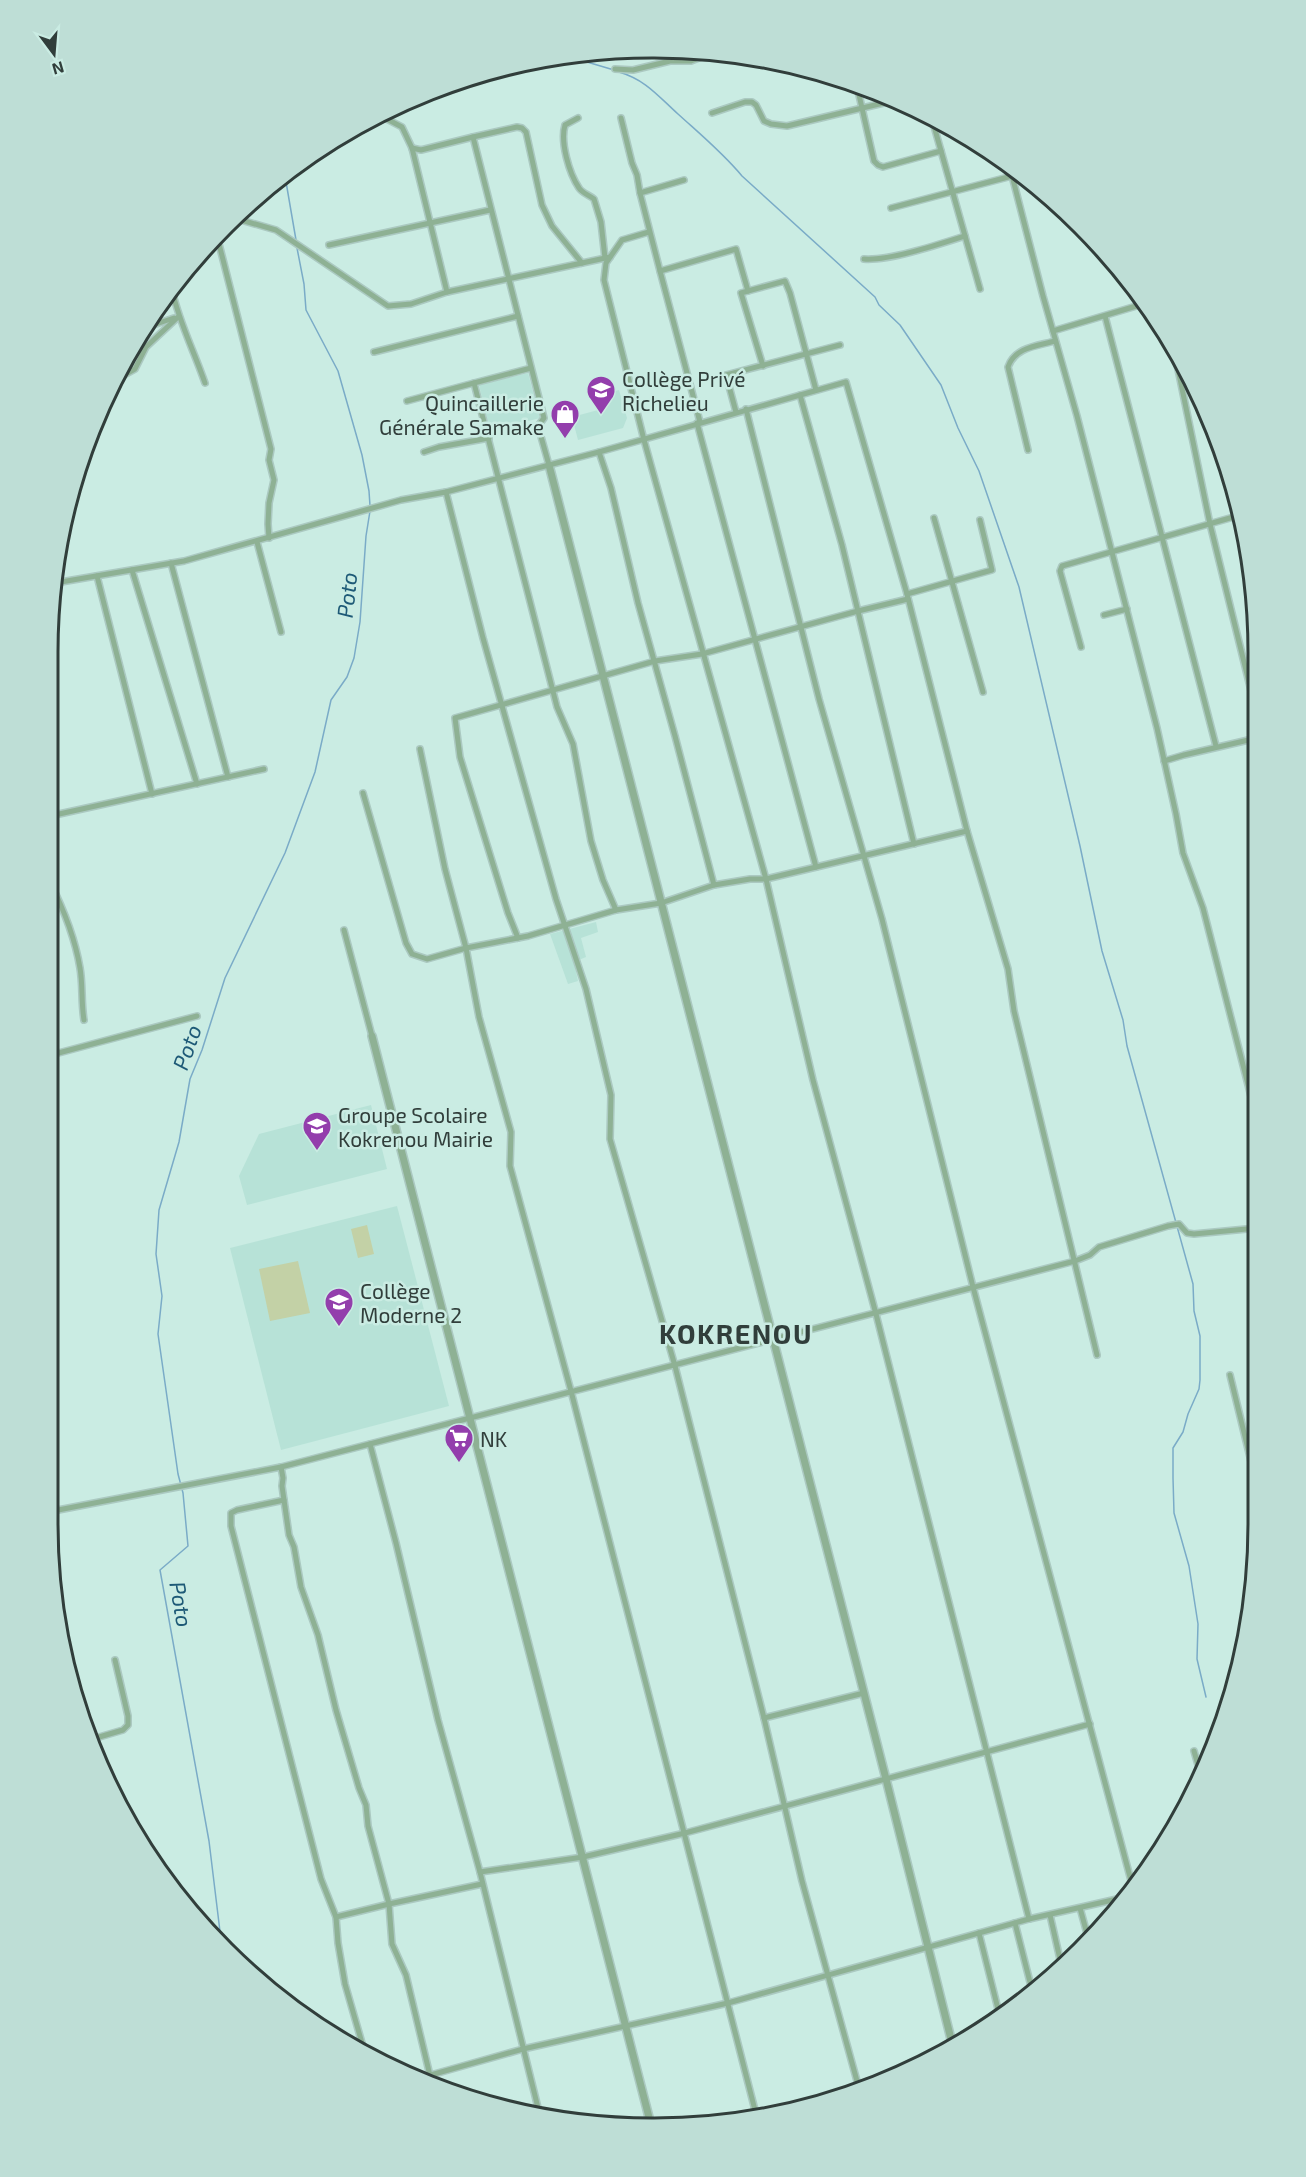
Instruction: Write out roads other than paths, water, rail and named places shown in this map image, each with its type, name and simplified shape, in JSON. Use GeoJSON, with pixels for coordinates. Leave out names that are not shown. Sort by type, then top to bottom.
{"type":"FeatureCollection","features":[{"type":"Feature","properties":{"kind":"street"},"geometry":{"type":"LineString","coordinates":[[615,69],[633,70],[670,61],[693,60]]}},
{"type":"Feature","properties":{"kind":"street"},"geometry":{"type":"LineString","coordinates":[[859,96],[874,161],[878,165],[883,167],[941,151]]}},
{"type":"Feature","properties":{"kind":"street"},"geometry":{"type":"LineString","coordinates":[[712,113],[752,102],[764,121],[787,126],[879,103]]}},
{"type":"Feature","properties":{"kind":"street"},"geometry":{"type":"LineString","coordinates":[[578,118],[566,125],[562,137],[567,159],[579,190],[594,199],[607,257],[604,280],[644,440],[766,879],[813,1080],[876,1314],[1029,1919]]}},
{"type":"Feature","properties":{"kind":"street"},"geometry":{"type":"LineString","coordinates":[[621,118],[632,163],[638,175],[649,232],[816,867]]}},
{"type":"Feature","properties":{"kind":"street"},"geometry":{"type":"LineString","coordinates":[[389,120],[402,127],[412,148],[447,292]]}},
{"type":"Feature","properties":{"kind":"street"},"geometry":{"type":"LineString","coordinates":[[412,148],[421,150],[517,127],[522,128],[526,132],[542,205],[552,226],[582,263]]}},
{"type":"Feature","properties":{"kind":"street"},"geometry":{"type":"LineString","coordinates":[[935,130],[980,289]]}},
{"type":"Feature","properties":{"kind":"street"},"geometry":{"type":"LineString","coordinates":[[473,137],[544,418],[538,426],[605,677],[951,2038]]}},
{"type":"Feature","properties":{"kind":"street"},"geometry":{"type":"LineString","coordinates":[[891,208],[1009,177]]}},
{"type":"Feature","properties":{"kind":"street"},"geometry":{"type":"LineString","coordinates":[[1012,179],[1127,609],[1164,761],[1183,853],[1203,908],[1248,1085]]}},
{"type":"Feature","properties":{"kind":"street"},"geometry":{"type":"LineString","coordinates":[[640,193],[684,180]]}},
{"type":"Feature","properties":{"kind":"street"},"geometry":{"type":"LineString","coordinates":[[329,245],[490,210]]}},
{"type":"Feature","properties":{"kind":"street"},"geometry":{"type":"LineString","coordinates":[[245,221],[276,230],[388,306],[420,302],[447,292],[607,257],[622,240],[649,232]]}},
{"type":"Feature","properties":{"kind":"street"},"geometry":{"type":"LineString","coordinates":[[864,259],[872,260],[912,251],[965,236]]}},
{"type":"Feature","properties":{"kind":"street"},"geometry":{"type":"LineString","coordinates":[[220,247],[271,449],[269,459],[274,480],[269,503],[269,538]]}},
{"type":"Feature","properties":{"kind":"street"},"geometry":{"type":"LineString","coordinates":[[660,271],[736,249],[748,291]]}},
{"type":"Feature","properties":{"kind":"street"},"geometry":{"type":"LineString","coordinates":[[763,366],[741,293],[785,281],[790,292],[816,390]]}},
{"type":"Feature","properties":{"kind":"street"},"geometry":{"type":"LineString","coordinates":[[174,301],[178,317],[186,331],[205,382]]}},
{"type":"Feature","properties":{"kind":"street"},"geometry":{"type":"LineString","coordinates":[[1053,331],[1136,306]]}},
{"type":"Feature","properties":{"kind":"street"},"geometry":{"type":"LineString","coordinates":[[374,352],[518,316]]}},
{"type":"Feature","properties":{"kind":"street"},"geometry":{"type":"LineString","coordinates":[[1105,316],[1216,746]]}},
{"type":"Feature","properties":{"kind":"street"},"geometry":{"type":"LineString","coordinates":[[159,323],[178,317]]}},
{"type":"Feature","properties":{"kind":"street"},"geometry":{"type":"LineString","coordinates":[[130,372],[135,369],[146,347],[178,317]]}},
{"type":"Feature","properties":{"kind":"street"},"geometry":{"type":"LineString","coordinates":[[1028,450],[1008,367],[1016,353],[1055,341]]}},
{"type":"Feature","properties":{"kind":"street"},"geometry":{"type":"LineString","coordinates":[[736,412],[726,375],[840,345]]}},
{"type":"Feature","properties":{"kind":"street"},"geometry":{"type":"LineString","coordinates":[[407,401],[531,368]]}},
{"type":"Feature","properties":{"kind":"street"},"geometry":{"type":"LineString","coordinates":[[1180,379],[1210,524],[1248,678]]}},
{"type":"Feature","properties":{"kind":"street"},"geometry":{"type":"LineString","coordinates":[[474,382],[557,706],[573,744],[591,841],[603,880],[616,910]]}},
{"type":"Feature","properties":{"kind":"street"},"geometry":{"type":"LineString","coordinates":[[63,582],[171,563],[257,542],[400,500],[446,492],[599,452],[846,382],[908,596],[968,831],[1008,969],[1014,1011],[1097,1354]]}},
{"type":"Feature","properties":{"kind":"street"},"geometry":{"type":"LineString","coordinates":[[800,395],[842,545],[914,844]]}},
{"type":"Feature","properties":{"kind":"street"},"geometry":{"type":"LineString","coordinates":[[747,409],[819,699],[862,856],[882,919],[973,1287],[1130,1878]]}},
{"type":"Feature","properties":{"kind":"street"},"geometry":{"type":"LineString","coordinates":[[423,452],[489,438]]}},
{"type":"Feature","properties":{"kind":"street"},"geometry":{"type":"LineString","coordinates":[[599,452],[611,488],[638,603],[714,885]]}},
{"type":"Feature","properties":{"kind":"street"},"geometry":{"type":"LineString","coordinates":[[446,492],[501,704],[556,899],[586,989],[611,1095],[610,1139],[675,1366],[764,1718],[801,1881],[857,2082]]}},
{"type":"Feature","properties":{"kind":"street"},"geometry":{"type":"LineString","coordinates":[[934,518],[983,692]]}},
{"type":"Feature","properties":{"kind":"street"},"geometry":{"type":"LineString","coordinates":[[1081,646],[1060,571],[1062,566],[1231,518]]}},
{"type":"Feature","properties":{"kind":"street"},"geometry":{"type":"LineString","coordinates":[[518,938],[508,913],[460,757],[455,718],[655,661],[702,654],[756,640],[992,570],[980,520]]}},
{"type":"Feature","properties":{"kind":"street"},"geometry":{"type":"LineString","coordinates":[[257,542],[281,632]]}},
{"type":"Feature","properties":{"kind":"street"},"geometry":{"type":"LineString","coordinates":[[171,563],[228,777]]}},
{"type":"Feature","properties":{"kind":"street"},"geometry":{"type":"LineString","coordinates":[[132,570],[197,784]]}},
{"type":"Feature","properties":{"kind":"street"},"geometry":{"type":"LineString","coordinates":[[97,576],[152,794]]}},
{"type":"Feature","properties":{"kind":"street"},"geometry":{"type":"LineString","coordinates":[[1104,615],[1127,609]]}},
{"type":"Feature","properties":{"kind":"street"},"geometry":{"type":"LineString","coordinates":[[1164,761],[1248,740]]}},
{"type":"Feature","properties":{"kind":"street"},"geometry":{"type":"LineString","coordinates":[[420,749],[445,869],[466,948],[479,1017],[512,1132],[510,1166],[571,1391],[755,2109]]}},
{"type":"Feature","properties":{"kind":"street"},"geometry":{"type":"LineString","coordinates":[[58,814],[264,769]]}},
{"type":"Feature","properties":{"kind":"street"},"geometry":{"type":"LineString","coordinates":[[363,793],[409,950],[412,954],[427,959],[466,948],[518,938],[616,910],[661,903],[714,885],[750,879],[766,879],[968,831]]}},
{"type":"Feature","properties":{"kind":"street"},"geometry":{"type":"LineString","coordinates":[[58,897],[75,945],[82,983],[81,1004],[84,1020]]}},
{"type":"Feature","properties":{"kind":"street"},"geometry":{"type":"LineString","coordinates":[[344,930],[649,2118]]}},
{"type":"Feature","properties":{"kind":"street"},"geometry":{"type":"LineString","coordinates":[[58,1053],[197,1016]]}},
{"type":"Feature","properties":{"kind":"street"},"geometry":{"type":"LineString","coordinates":[[58,1510],[281,1467],[1075,1262],[1090,1255],[1099,1247],[1168,1226],[1179,1224],[1187,1233],[1194,1234],[1248,1229]]}},
{"type":"Feature","properties":{"kind":"street"},"geometry":{"type":"LineString","coordinates":[[1230,1375],[1248,1449]]}},
{"type":"Feature","properties":{"kind":"street"},"geometry":{"type":"LineString","coordinates":[[370,1444],[438,1720],[480,1872],[538,2107]]}},
{"type":"Feature","properties":{"kind":"street"},"geometry":{"type":"LineString","coordinates":[[281,1467],[284,1500],[301,1587],[318,1635],[336,1710],[366,1805],[368,1826],[389,1904],[392,1944],[406,1975],[430,2075]]}},
{"type":"Feature","properties":{"kind":"street"},"geometry":{"type":"LineString","coordinates":[[284,1500],[237,1510],[231,1513],[230,1517],[251,1609],[321,1880],[336,1917],[345,1984],[362,2042]]}},
{"type":"Feature","properties":{"kind":"street"},"geometry":{"type":"LineString","coordinates":[[98,1737],[123,1730],[128,1725],[115,1660]]}},
{"type":"Feature","properties":{"kind":"street"},"geometry":{"type":"LineString","coordinates":[[764,1718],[864,1693]]}},
{"type":"Feature","properties":{"kind":"street"},"geometry":{"type":"LineString","coordinates":[[480,1872],[583,1857],[685,1833],[1090,1724]]}},
{"type":"Feature","properties":{"kind":"street"},"geometry":{"type":"LineString","coordinates":[[1194,1751],[1197,1762]]}},
{"type":"Feature","properties":{"kind":"street"},"geometry":{"type":"LineString","coordinates":[[336,1917],[482,1884]]}},
{"type":"Feature","properties":{"kind":"street"},"geometry":{"type":"LineString","coordinates":[[430,2075],[524,2049],[728,2003],[1029,1919],[1113,1900]]}},
{"type":"Feature","properties":{"kind":"street"},"geometry":{"type":"LineString","coordinates":[[1080,1908],[1086,1930]]}},
{"type":"Feature","properties":{"kind":"street"},"geometry":{"type":"LineString","coordinates":[[1050,1915],[1060,1957]]}},
{"type":"Feature","properties":{"kind":"street"},"geometry":{"type":"LineString","coordinates":[[1015,1923],[1030,1983]]}},
{"type":"Feature","properties":{"kind":"street"},"geometry":{"type":"LineString","coordinates":[[978,1933],[998,2008]]}},
{"type":"Feature","properties":{"kind":"waterway"},"geometry":{"type":"LineString","coordinates":[[589,63],[614,70]]}},
{"type":"Feature","properties":{"kind":"waterway"},"geometry":{"type":"LineString","coordinates":[[619,72],[637,79],[658,95],[742,176],[875,297],[879,305],[900,325],[941,385],[958,428],[979,471],[1019,587],[1080,846],[1102,951],[1123,1020],[1127,1046],[1193,1284],[1194,1311],[1200,1336],[1200,1380],[1199,1389],[1183,1432],[1173,1448],[1174,1513],[1189,1566],[1198,1624],[1197,1659],[1206,1697]]}},
{"type":"Feature","properties":{"kind":"waterway","name":"Poto"},"geometry":{"type":"LineString","coordinates":[[287,185],[296,240]]}},
{"type":"Feature","properties":{"kind":"waterway","name":"Poto"},"geometry":{"type":"LineString","coordinates":[[297,248],[306,310],[338,371],[362,455],[370,506]]}},
{"type":"Feature","properties":{"kind":"waterway","name":"Poto"},"geometry":{"type":"LineString","coordinates":[[220,1930],[209,1841],[160,1570],[188,1546],[183,1493],[178,1474],[158,1334],[162,1296],[156,1254],[159,1210],[179,1142],[190,1079],[202,1050],[225,978],[285,853],[315,772],[331,700],[347,677],[354,658],[360,622],[370,511]]}},
{"type":"Feature","properties":{"kind":"place","name":"Collège Privé Richelieu"},"geometry":{"type":"Point","coordinates":[601,416]}},
{"type":"Feature","properties":{"kind":"place","name":"Quincaillerie Générale Samake"},"geometry":{"type":"Point","coordinates":[565,440]}},
{"type":"Feature","properties":{"kind":"place","name":"Groupe Scolaire Kokrenou Mairie"},"geometry":{"type":"Point","coordinates":[317,1152]}},
{"type":"Feature","properties":{"kind":"place","name":"Collège Moderne 2"},"geometry":{"type":"Point","coordinates":[339,1328]}},
{"type":"Feature","properties":{"kind":"place","name":"NK"},"geometry":{"type":"Point","coordinates":[459,1464]}},
{"type":"Feature","properties":{"kind":"district","name":"KOKRENOU"},"geometry":{"type":"Point","coordinates":[736,1333]}}]}
